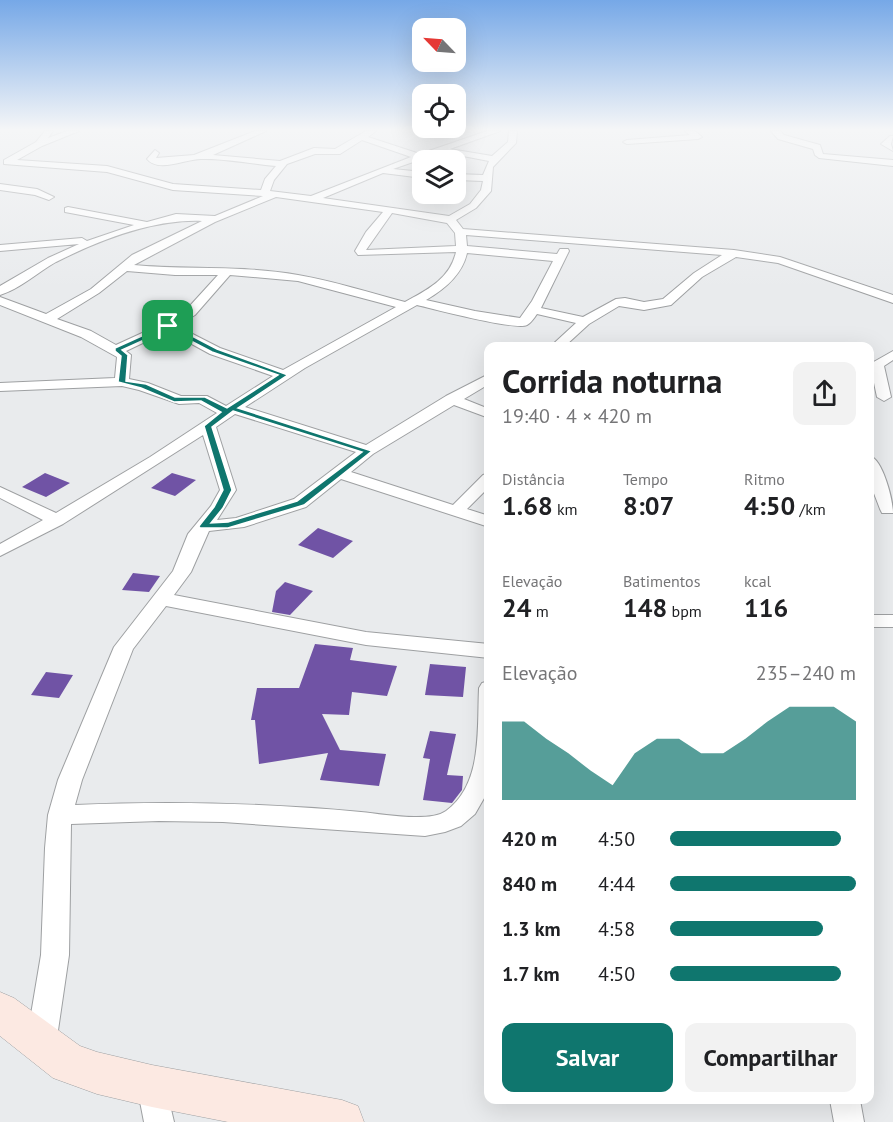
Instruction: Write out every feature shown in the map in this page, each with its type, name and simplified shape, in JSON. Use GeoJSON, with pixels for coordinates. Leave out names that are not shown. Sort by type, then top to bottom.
{"type":"FeatureCollection","features":[{"type":"Feature","properties":{"kind":"street"},"geometry":{"type":"LineString","coordinates":[[159,183],[173,187],[276,194],[451,219],[473,206],[486,190],[487,183]]}},
{"type":"Feature","properties":{"kind":"street"},"geometry":{"type":"LineString","coordinates":[[264,193],[268,183]]}},
{"type":"Feature","properties":{"kind":"street"},"geometry":{"type":"LineString","coordinates":[[313,199],[351,183]]}},
{"type":"Feature","properties":{"kind":"street"},"geometry":{"type":"LineString","coordinates":[[0,187],[37,192],[49,197]]}},
{"type":"Feature","properties":{"kind":"street"},"geometry":{"type":"LineString","coordinates":[[49,318],[95,291],[152,248],[276,194]]}},
{"type":"Feature","properties":{"kind":"street"},"geometry":{"type":"LineString","coordinates":[[68,210],[147,224]]}},
{"type":"Feature","properties":{"kind":"street"},"geometry":{"type":"LineString","coordinates":[[389,211],[370,234],[360,251],[362,253],[461,249],[559,258]]}},
{"type":"Feature","properties":{"kind":"street"},"geometry":{"type":"LineString","coordinates":[[0,291],[52,260],[94,241],[176,217],[212,220]]}},
{"type":"Feature","properties":{"kind":"street"},"geometry":{"type":"LineString","coordinates":[[0,551],[57,520],[208,426],[284,375],[364,332],[439,287],[459,264],[461,232],[451,219]]}},
{"type":"Feature","properties":{"kind":"street"},"geometry":{"type":"LineString","coordinates":[[461,232],[734,253],[780,260],[893,298]]}},
{"type":"Feature","properties":{"kind":"street"},"geometry":{"type":"LineString","coordinates":[[0,248],[94,241]]}},
{"type":"Feature","properties":{"kind":"street"},"geometry":{"type":"LineString","coordinates":[[125,267],[175,272],[227,272],[298,278],[412,303],[516,322],[529,320],[569,241]]}},
{"type":"Feature","properties":{"kind":"street"},"geometry":{"type":"LineString","coordinates":[[562,342],[585,321],[616,303],[654,306],[667,302],[698,275],[734,253]]}},
{"type":"Feature","properties":{"kind":"street"},"geometry":{"type":"LineString","coordinates":[[117,350],[168,326],[191,312],[227,272]]}},
{"type":"Feature","properties":{"kind":"street"},"geometry":{"type":"LineString","coordinates":[[0,301],[49,318],[117,350],[124,355],[122,382]]}},
{"type":"Feature","properties":{"kind":"street"},"geometry":{"type":"LineString","coordinates":[[534,310],[585,321]]}},
{"type":"Feature","properties":{"kind":"street"},"geometry":{"type":"LineString","coordinates":[[168,326],[215,351],[284,375]]}},
{"type":"Feature","properties":{"kind":"street"},"geometry":{"type":"LineString","coordinates":[[882,397],[877,364],[893,355]]}},
{"type":"Feature","properties":{"kind":"street"},"geometry":{"type":"LineString","coordinates":[[204,526],[228,525],[300,503],[341,474],[368,451],[484,381]]}},
{"type":"Feature","properties":{"kind":"street"},"geometry":{"type":"LineString","coordinates":[[0,387],[122,382],[143,386],[174,399],[202,399],[229,410],[368,451]]}},
{"type":"Feature","properties":{"kind":"street"},"geometry":{"type":"LineString","coordinates":[[451,399],[484,412]]}},
{"type":"Feature","properties":{"kind":"street"},"geometry":{"type":"LineString","coordinates":[[41,1044],[55,955],[57,848],[60,815],[70,780],[124,647],[182,572],[191,547],[228,490],[208,426]]}},
{"type":"Feature","properties":{"kind":"street"},"geometry":{"type":"LineString","coordinates":[[874,471],[890,509]]}},
{"type":"Feature","properties":{"kind":"street"},"geometry":{"type":"LineString","coordinates":[[341,474],[484,520]]}},
{"type":"Feature","properties":{"kind":"street"},"geometry":{"type":"LineString","coordinates":[[456,511],[484,483]]}},
{"type":"Feature","properties":{"kind":"street"},"geometry":{"type":"LineString","coordinates":[[0,492],[57,520]]}},
{"type":"Feature","properties":{"kind":"street"},"geometry":{"type":"LineString","coordinates":[[874,507],[890,509]]}},
{"type":"Feature","properties":{"kind":"street"},"geometry":{"type":"LineString","coordinates":[[163,599],[255,618],[399,642],[484,650]]}},
{"type":"Feature","properties":{"kind":"street"},"geometry":{"type":"LineString","coordinates":[[874,621],[893,621]]}},
{"type":"Feature","properties":{"kind":"street"},"geometry":{"type":"LineString","coordinates":[[60,815],[172,811],[312,817],[407,826],[443,824],[466,808],[477,790],[484,764]]}},
{"type":"Feature","properties":{"kind":"street"},"geometry":{"type":"LineString","coordinates":[[0,1011],[68,1063],[97,1073],[156,1104],[342,1122]]}},
{"type":"Feature","properties":{"kind":"street"},"geometry":{"type":"LineString","coordinates":[[846,1104],[849,1122]]}},
{"type":"Feature","properties":{"kind":"building"},"geometry":{"type":"Polygon","coordinates":[[[45,473],[70,483],[46,497],[22,487],[45,473]]]}},
{"type":"Feature","properties":{"kind":"building"},"geometry":{"type":"Polygon","coordinates":[[[172,473],[196,480],[175,496],[151,488],[172,473]]]}},
{"type":"Feature","properties":{"kind":"building"},"geometry":{"type":"Polygon","coordinates":[[[318,528],[353,541],[333,558],[298,545],[318,528]]]}},
{"type":"Feature","properties":{"kind":"building"},"geometry":{"type":"Polygon","coordinates":[[[133,573],[160,576],[149,592],[122,590],[133,573]]]}},
{"type":"Feature","properties":{"kind":"building"},"geometry":{"type":"Polygon","coordinates":[[[285,582],[313,591],[290,615],[272,612],[276,591],[285,582]]]}},
{"type":"Feature","properties":{"kind":"building"},"geometry":{"type":"Polygon","coordinates":[[[315,644],[353,648],[350,660],[397,666],[387,696],[352,692],[349,715],[322,714],[340,750],[386,754],[379,786],[320,780],[328,753],[259,764],[255,720],[251,720],[257,688],[299,688],[315,644]]]}},
{"type":"Feature","properties":{"kind":"building"},"geometry":{"type":"Polygon","coordinates":[[[430,664],[466,667],[463,697],[425,695],[430,664]]]}},
{"type":"Feature","properties":{"kind":"building"},"geometry":{"type":"Polygon","coordinates":[[[46,672],[73,675],[59,698],[31,695],[46,672]]]}},
{"type":"Feature","properties":{"kind":"building"},"geometry":{"type":"Polygon","coordinates":[[[430,731],[456,734],[447,775],[463,776],[462,790],[452,803],[423,800],[430,759],[423,758],[430,731]]]}},
{"type":"Feature","properties":{"kind":"route"},"geometry":{"type":"LineString","coordinates":[[168,326],[117,350],[124,355],[122,382],[134,383],[174,399],[202,399],[226,412],[232,408],[334,441],[368,451],[310,498],[300,503],[262,517],[228,525],[204,526],[228,490],[208,426],[226,412],[284,375],[215,351],[168,326]]}}]}
